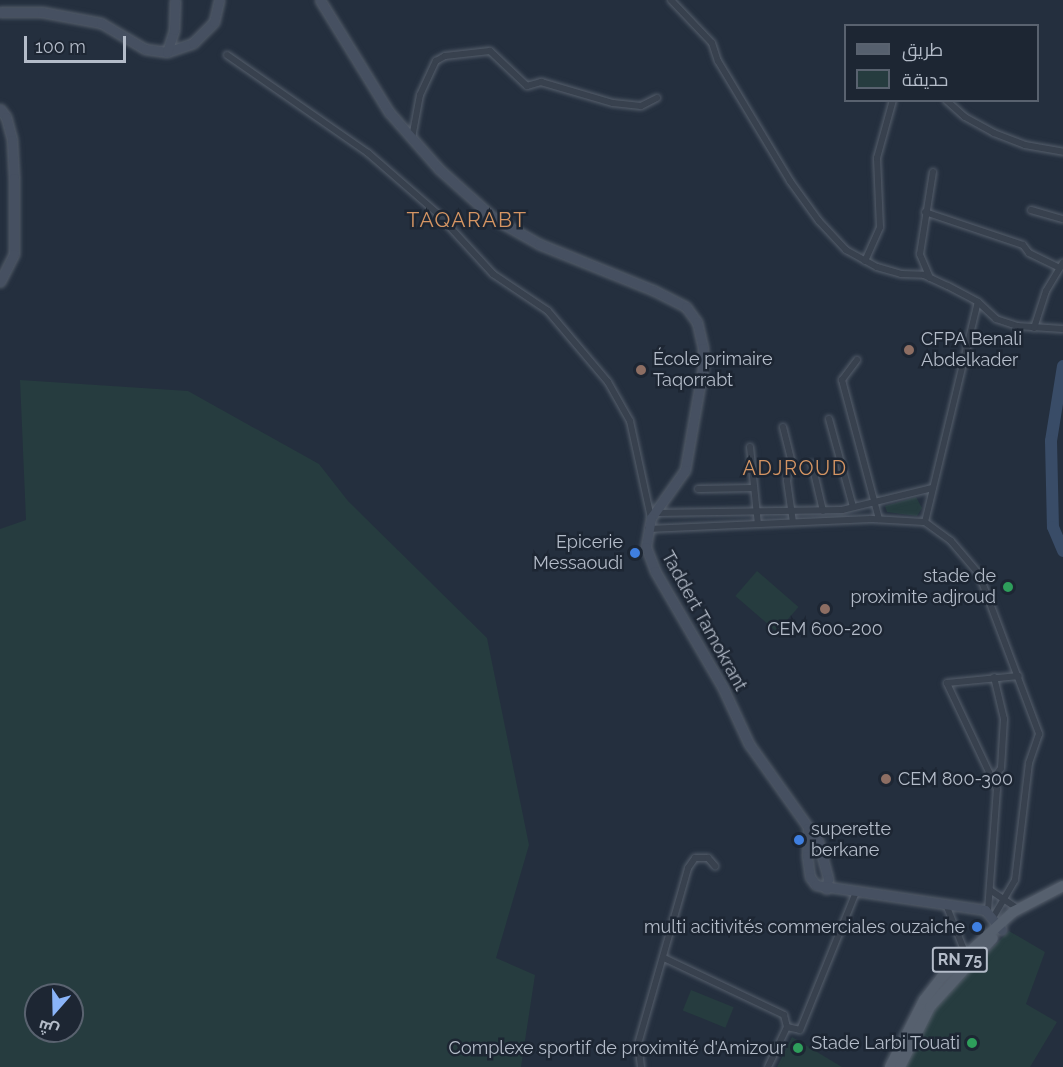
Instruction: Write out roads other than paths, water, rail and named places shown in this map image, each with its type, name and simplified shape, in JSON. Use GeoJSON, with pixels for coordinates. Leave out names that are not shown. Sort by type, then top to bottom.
{"type":"FeatureCollection","features":[{"type":"Feature","properties":{"kind":"main road"},"geometry":{"type":"LineString","coordinates":[[167,52],[174,30],[175,0]]}},
{"type":"Feature","properties":{"kind":"main road"},"geometry":{"type":"LineString","coordinates":[[0,12],[42,12],[101,23],[145,49],[167,52],[193,43],[214,22],[219,0]]}},
{"type":"Feature","properties":{"kind":"main road","name":"Taddert Tamokrant"},"geometry":{"type":"LineString","coordinates":[[320,0],[389,112],[439,169],[495,219],[539,244],[653,290],[686,307],[697,322],[703,348],[703,367],[685,470],[654,515],[648,529],[646,547],[655,571],[723,688],[749,744],[808,828],[823,856],[826,889]]}},
{"type":"Feature","properties":{"kind":"main road"},"geometry":{"type":"LineString","coordinates":[[0,109],[6,117],[12,140],[14,254],[0,282]]}},
{"type":"Feature","properties":{"kind":"main road"},"geometry":{"type":"LineString","coordinates":[[808,828],[810,878],[826,889],[947,907],[996,920]]}},
{"type":"Feature","properties":{"kind":"main road","name":"RN 75"},"geometry":{"type":"LineString","coordinates":[[890,1067],[924,1000],[996,920],[1063,888]]}},
{"type":"Feature","properties":{"kind":"main road","name":"RN 75"},"geometry":{"type":"LineString","coordinates":[[900,1067],[930,1007],[996,920],[1063,888]]}},
{"type":"Feature","properties":{"kind":"street"},"geometry":{"type":"LineString","coordinates":[[671,0],[712,43],[718,61],[819,221],[846,250],[865,261],[901,274],[931,278],[978,302],[996,319],[1034,328],[1063,329]]}},
{"type":"Feature","properties":{"kind":"street"},"geometry":{"type":"LineString","coordinates":[[412,138],[420,95],[436,61],[445,56],[490,51],[527,86],[541,82],[641,106],[657,98]]}},
{"type":"Feature","properties":{"kind":"street"},"geometry":{"type":"LineString","coordinates":[[227,55],[368,153],[437,213],[493,274],[548,310],[608,382],[630,421],[654,515],[823,511],[853,507],[932,488]]}},
{"type":"Feature","properties":{"kind":"street"},"geometry":{"type":"LineString","coordinates":[[865,261],[880,227],[877,158],[892,102]]}},
{"type":"Feature","properties":{"kind":"street"},"geometry":{"type":"LineString","coordinates":[[948,102],[965,117],[994,133],[1025,145],[1063,152]]}},
{"type":"Feature","properties":{"kind":"street"},"geometry":{"type":"LineString","coordinates":[[931,278],[920,254],[933,171]]}},
{"type":"Feature","properties":{"kind":"street"},"geometry":{"type":"LineString","coordinates":[[1031,210],[1063,219]]}},
{"type":"Feature","properties":{"kind":"street"},"geometry":{"type":"LineString","coordinates":[[925,212],[1023,245],[1029,253],[1061,265],[1046,291],[1034,328]]}},
{"type":"Feature","properties":{"kind":"street"},"geometry":{"type":"LineString","coordinates":[[925,522],[978,302]]}},
{"type":"Feature","properties":{"kind":"street"},"geometry":{"type":"LineString","coordinates":[[857,360],[842,380],[879,519]]}},
{"type":"Feature","properties":{"kind":"street"},"geometry":{"type":"LineString","coordinates":[[830,419],[853,507]]}},
{"type":"Feature","properties":{"kind":"street"},"geometry":{"type":"LineString","coordinates":[[783,427],[791,460],[788,481],[793,522]]}},
{"type":"Feature","properties":{"kind":"street"},"geometry":{"type":"LineString","coordinates":[[750,447],[758,524]]}},
{"type":"Feature","properties":{"kind":"street"},"geometry":{"type":"LineString","coordinates":[[812,464],[823,511]]}},
{"type":"Feature","properties":{"kind":"street"},"geometry":{"type":"LineString","coordinates":[[698,489],[754,488]]}},
{"type":"Feature","properties":{"kind":"street"},"geometry":{"type":"LineString","coordinates":[[648,529],[879,519],[925,522],[951,541],[979,574],[1039,734],[1029,764],[1015,880],[996,920]]}},
{"type":"Feature","properties":{"kind":"street"},"geometry":{"type":"LineString","coordinates":[[996,920],[990,890],[997,789],[994,778],[947,683],[1019,676]]}},
{"type":"Feature","properties":{"kind":"street"},"geometry":{"type":"LineString","coordinates":[[994,677],[1004,719],[1001,768],[994,778]]}},
{"type":"Feature","properties":{"kind":"street"},"geometry":{"type":"LineString","coordinates":[[641,1067],[638,1044],[688,868],[695,858],[708,858],[715,866]]}},
{"type":"Feature","properties":{"kind":"street"},"geometry":{"type":"LineString","coordinates":[[990,890],[1006,898],[1018,909]]}},
{"type":"Feature","properties":{"kind":"street"},"geometry":{"type":"LineString","coordinates":[[787,1027],[800,1030],[856,892]]}},
{"type":"Feature","properties":{"kind":"street"},"geometry":{"type":"LineString","coordinates":[[947,907],[966,955]]}},
{"type":"Feature","properties":{"kind":"street"},"geometry":{"type":"LineString","coordinates":[[664,958],[784,1015],[787,1027],[768,1067]]}},
{"type":"Feature","properties":{"kind":"waterway"},"geometry":{"type":"LineString","coordinates":[[1063,366],[1051,441],[1053,527],[1063,551]]}},
{"type":"Feature","properties":{"kind":"place","name":"CFPA Benali Abdelkader"},"geometry":{"type":"Point","coordinates":[909,350]}},
{"type":"Feature","properties":{"kind":"place","name":"École primaire Taqorrabt"},"geometry":{"type":"Point","coordinates":[641,370]}},
{"type":"Feature","properties":{"kind":"place","name":"Epicerie Messaoudi"},"geometry":{"type":"Point","coordinates":[635,553]}},
{"type":"Feature","properties":{"kind":"place","name":"stade de proximite adjroud"},"geometry":{"type":"Point","coordinates":[1008,587]}},
{"type":"Feature","properties":{"kind":"place","name":"CEM 600-200"},"geometry":{"type":"Point","coordinates":[825,609]}},
{"type":"Feature","properties":{"kind":"place","name":"CEM 800-300"},"geometry":{"type":"Point","coordinates":[886,779]}},
{"type":"Feature","properties":{"kind":"place","name":"superette berkane"},"geometry":{"type":"Point","coordinates":[799,840]}},
{"type":"Feature","properties":{"kind":"place","name":"multi acitivités commerciales ouzaiche"},"geometry":{"type":"Point","coordinates":[977,927]}},
{"type":"Feature","properties":{"kind":"place","name":"Stade Larbi Touati"},"geometry":{"type":"Point","coordinates":[972,1043]}},
{"type":"Feature","properties":{"kind":"place","name":"Complexe sportif de proximité d'Amizour"},"geometry":{"type":"Point","coordinates":[798,1048]}},
{"type":"Feature","properties":{"kind":"district","name":"TAQARABT"},"geometry":{"type":"Point","coordinates":[467,220]}},
{"type":"Feature","properties":{"kind":"district","name":"ADJROUD"},"geometry":{"type":"Point","coordinates":[795,468]}}]}
